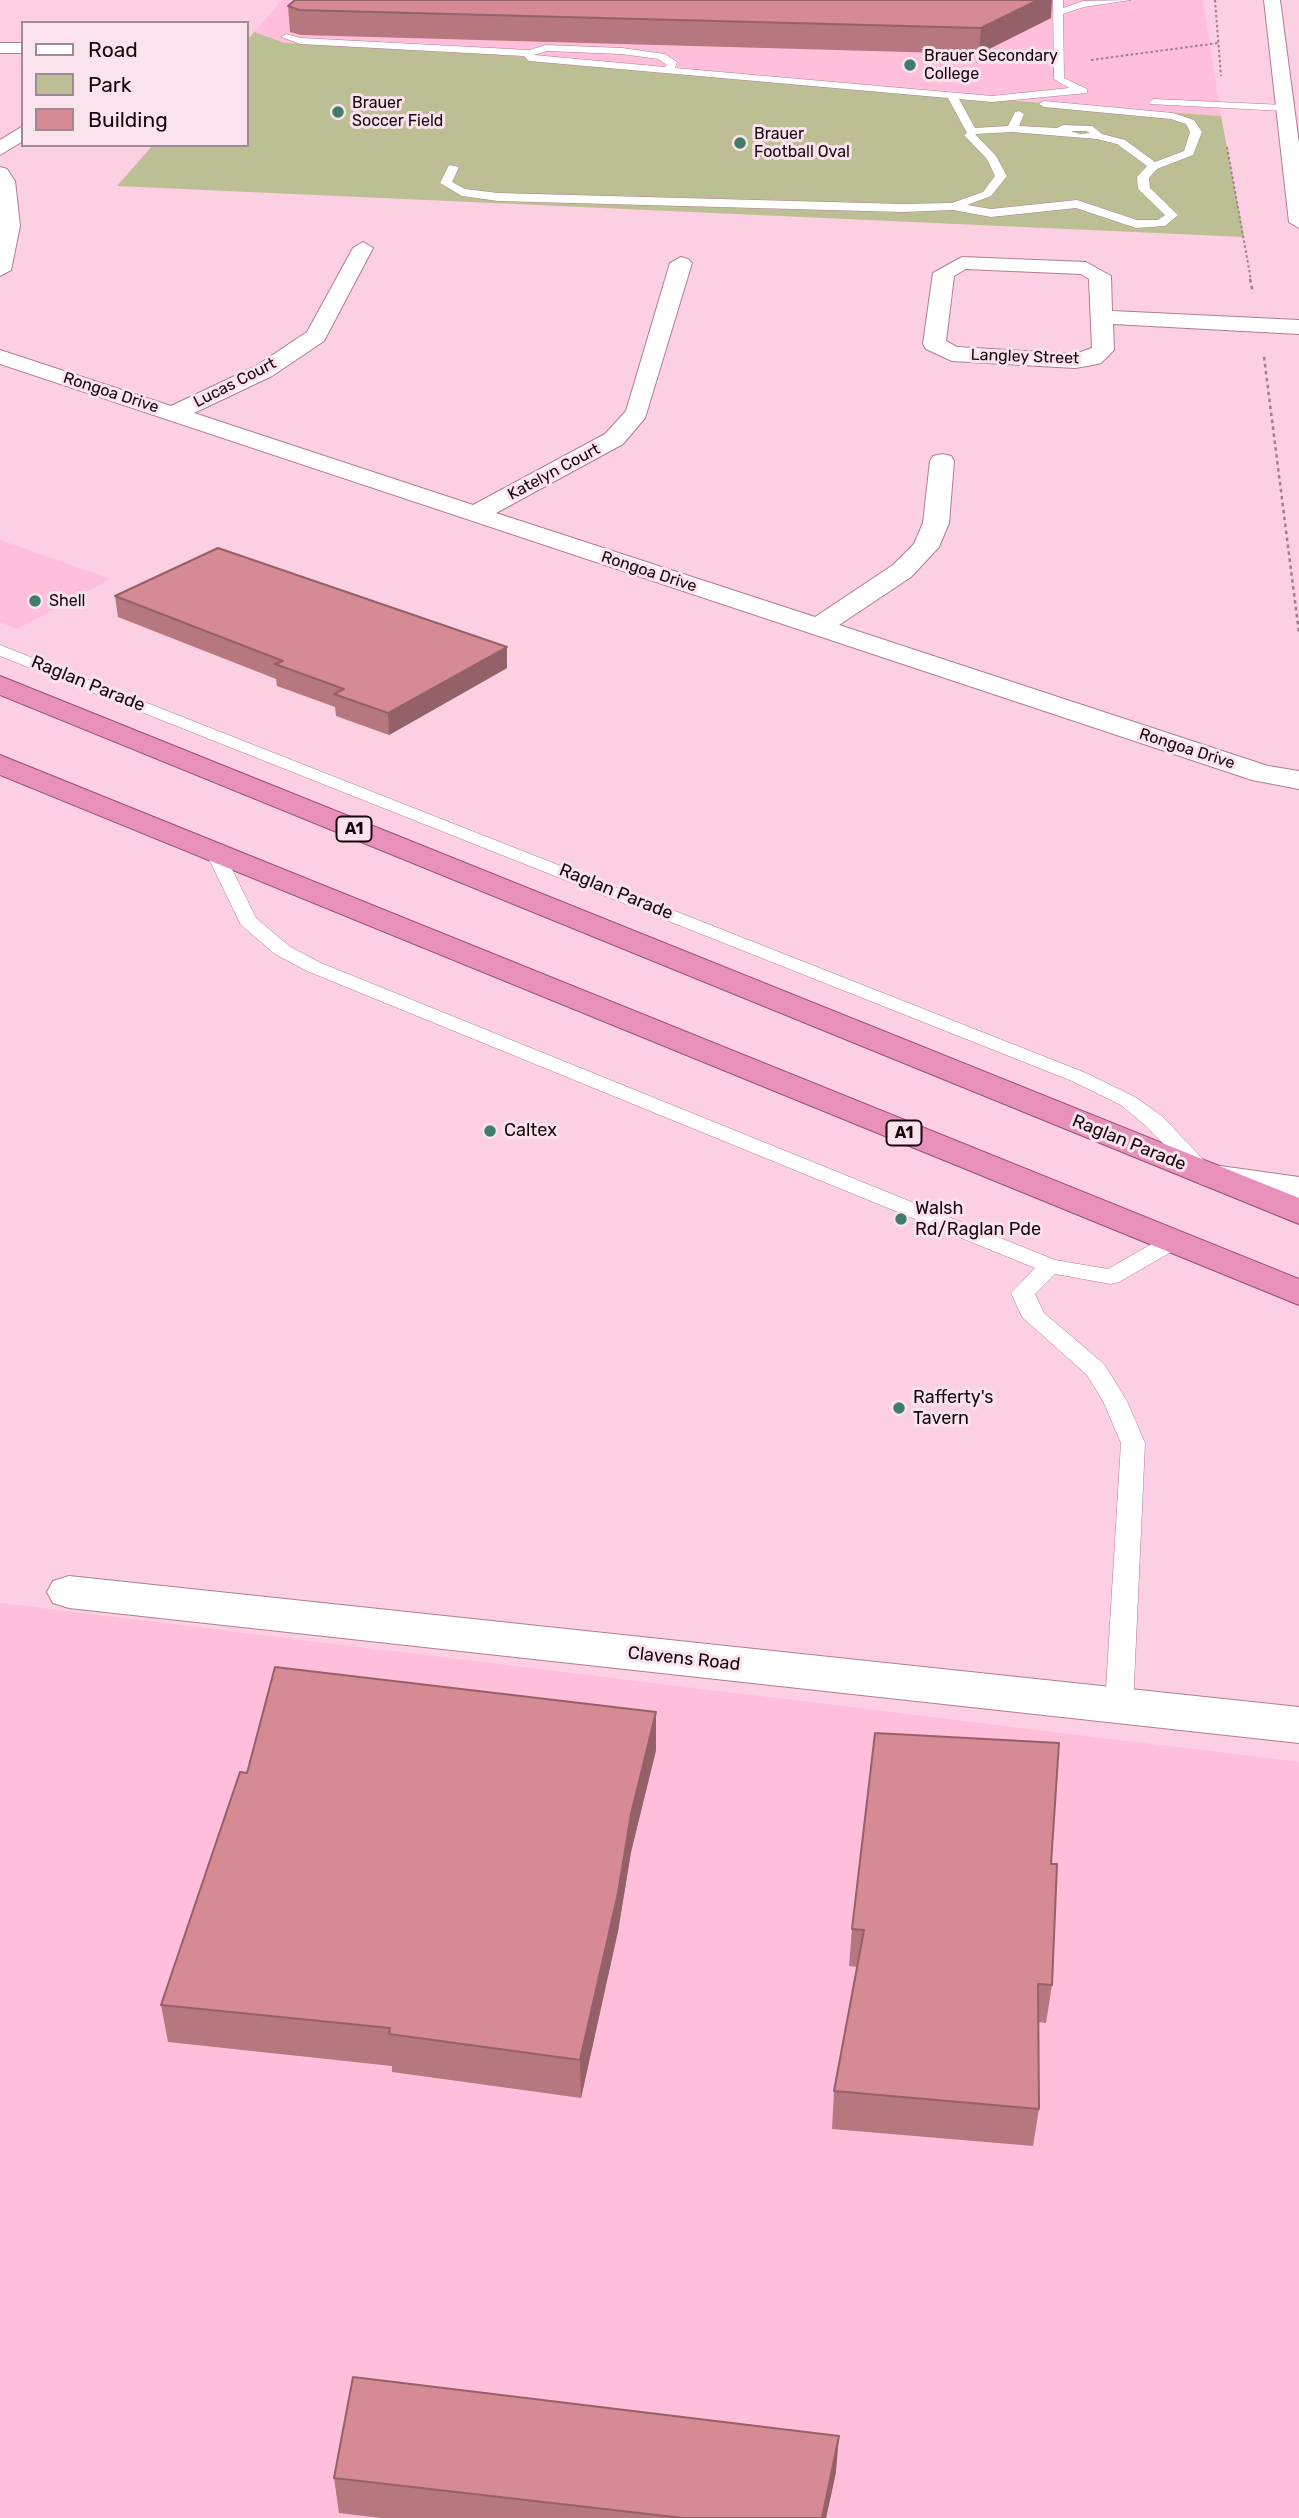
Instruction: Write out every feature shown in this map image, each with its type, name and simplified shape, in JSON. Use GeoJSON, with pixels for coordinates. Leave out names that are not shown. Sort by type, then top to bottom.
{"type":"FeatureCollection","features":[{"type":"Feature","properties":{"kind":"highway","name":"Raglan Parade"},"geometry":{"type":"LineString","coordinates":[[0,685],[1299,1212]]}},
{"type":"Feature","properties":{"kind":"highway","name":"A1"},"geometry":{"type":"LineString","coordinates":[[0,764],[1170,1243],[1299,1293]]}},
{"type":"Feature","properties":{"kind":"street"},"geometry":{"type":"LineString","coordinates":[[1272,0],[1299,222]]}},
{"type":"Feature","properties":{"kind":"street"},"geometry":{"type":"LineString","coordinates":[[0,48],[21,48]]}},
{"type":"Feature","properties":{"kind":"street"},"geometry":{"type":"LineString","coordinates":[[0,149],[21,133]]}},
{"type":"Feature","properties":{"kind":"street"},"geometry":{"type":"LineString","coordinates":[[0,173],[5,181],[10,226],[0,270]]}},
{"type":"Feature","properties":{"kind":"street","name":"Lucas Court"},"geometry":{"type":"LineString","coordinates":[[173,414],[264,371],[316,336],[363,248]]}},
{"type":"Feature","properties":{"kind":"street","name":"Katelyn Court"},"geometry":{"type":"LineString","coordinates":[[473,515],[614,439],[637,414],[681,263]]}},
{"type":"Feature","properties":{"kind":"street","name":"Langley Street"},"geometry":{"type":"LineString","coordinates":[[962,263],[1086,268],[1100,276],[1103,317],[1103,350],[1093,358],[1075,360],[952,354],[934,344],[944,273],[962,263]]}},
{"type":"Feature","properties":{"kind":"street"},"geometry":{"type":"LineString","coordinates":[[1103,317],[1299,327]]}},
{"type":"Feature","properties":{"kind":"street","name":"Rongoa Drive"},"geometry":{"type":"LineString","coordinates":[[0,357],[1263,774],[1299,780]]}},
{"type":"Feature","properties":{"kind":"street"},"geometry":{"type":"LineString","coordinates":[[818,627],[902,571],[926,547],[936,523],[942,461]]}},
{"type":"Feature","properties":{"kind":"street"},"geometry":{"type":"LineString","coordinates":[[1207,1175],[1299,1188]]}},
{"type":"Feature","properties":{"kind":"street","name":"Clavens Road"},"geometry":{"type":"LineString","coordinates":[[69,1592],[1299,1725]]}},
{"type":"Feature","properties":{"kind":"lane"},"geometry":{"type":"LineString","coordinates":[[1058,0],[1059,79],[1091,94]]}},
{"type":"Feature","properties":{"kind":"lane"},"geometry":{"type":"LineString","coordinates":[[1058,13],[1083,4],[1126,0]]}},
{"type":"Feature","properties":{"kind":"lane"},"geometry":{"type":"LineString","coordinates":[[286,37],[301,41],[529,53],[529,58],[1147,112],[1190,122],[1196,132],[1189,153],[1168,163],[1153,166],[1143,177],[1144,189],[1172,215],[1161,223],[1136,224],[1077,204],[991,213],[953,206],[903,208],[498,197],[462,192],[446,183],[453,167]]}},
{"type":"Feature","properties":{"kind":"lane"},"geometry":{"type":"LineString","coordinates":[[992,99],[1091,94],[1137,101],[1284,108]]}},
{"type":"Feature","properties":{"kind":"lane"},"geometry":{"type":"LineString","coordinates":[[952,96],[970,131],[992,158],[1001,176],[988,194],[953,206]]}},
{"type":"Feature","properties":{"kind":"lane"},"geometry":{"type":"LineString","coordinates":[[1025,102],[1031,115]]}},
{"type":"Feature","properties":{"kind":"lane"},"geometry":{"type":"LineString","coordinates":[[1012,129],[1031,115],[1068,120],[1096,132],[1097,136]]}},
{"type":"Feature","properties":{"kind":"lane"},"geometry":{"type":"LineString","coordinates":[[1060,132],[1063,128],[1081,127]]}},
{"type":"Feature","properties":{"kind":"lane"},"geometry":{"type":"LineString","coordinates":[[970,131],[1012,129],[1060,132],[1080,137],[1097,136],[1121,142],[1153,166]]}},
{"type":"Feature","properties":{"kind":"lane","name":"Raglan Parade"},"geometry":{"type":"LineString","coordinates":[[0,650],[1079,1077],[1128,1101],[1155,1122],[1207,1175]]}},
{"type":"Feature","properties":{"kind":"lane"},"geometry":{"type":"LineString","coordinates":[[215,853],[248,921],[282,950],[314,967],[1050,1266],[1111,1277],[1170,1243]]}},
{"type":"Feature","properties":{"kind":"lane"},"geometry":{"type":"LineString","coordinates":[[1050,1266],[1023,1293],[1034,1317],[1096,1370],[1115,1401],[1133,1443],[1119,1706]]}},
{"type":"Feature","properties":{"kind":"path"},"geometry":{"type":"LineString","coordinates":[[1059,64],[1218,43]]}},
{"type":"Feature","properties":{"kind":"shaded area","name":"Brauer Secondary College"},"geometry":{"type":"Polygon","coordinates":[[[282,0],[1203,0],[1221,116],[284,43],[254,32],[282,0]]]}},
{"type":"Feature","properties":{"kind":"shaded area","name":"Shell"},"geometry":{"type":"Polygon","coordinates":[[[0,540],[111,579],[17,629],[0,622],[0,540]]]}},
{"type":"Feature","properties":{"kind":"shaded area"},"geometry":{"type":"Polygon","coordinates":[[[0,1603],[1299,1762],[1299,2518],[0,2518],[0,1603]]]}},
{"type":"Feature","properties":{"kind":"green space"},"geometry":{"type":"Polygon","coordinates":[[[254,32],[285,43],[437,49],[952,96],[1221,116],[1244,237],[117,186],[151,147],[248,147],[248,39],[254,32]]]}},
{"type":"Feature","properties":{"kind":"building"},"geometry":{"type":"Polygon","coordinates":[[[295,0],[1038,0],[981,28],[299,10],[288,6],[295,0]]]}},
{"type":"Feature","properties":{"kind":"building"},"geometry":{"type":"Polygon","coordinates":[[[218,548],[507,647],[388,713],[334,694],[344,689],[275,664],[283,661],[115,596],[218,548]]]}},
{"type":"Feature","properties":{"kind":"building"},"geometry":{"type":"Polygon","coordinates":[[[275,1667],[656,1712],[631,1814],[618,1893],[580,2060],[389,2034],[390,2028],[161,2005],[240,1772],[247,1773],[275,1667]]]}},
{"type":"Feature","properties":{"kind":"building"},"geometry":{"type":"Polygon","coordinates":[[[875,1733],[1059,1743],[1051,1864],[1057,1864],[1052,1985],[1038,1984],[1039,2109],[834,2091],[864,1930],[852,1929],[875,1733]]]}},
{"type":"Feature","properties":{"kind":"building"},"geometry":{"type":"Polygon","coordinates":[[[353,2377],[839,2436],[822,2518],[683,2518],[334,2478],[353,2377]]]}},
{"type":"Feature","properties":{"kind":"place","name":"Brauer Secondary College"},"geometry":{"type":"Point","coordinates":[910,65]}},
{"type":"Feature","properties":{"kind":"place","name":"Brauer Soccer Field"},"geometry":{"type":"Point","coordinates":[338,112]}},
{"type":"Feature","properties":{"kind":"place","name":"Brauer Football Oval"},"geometry":{"type":"Point","coordinates":[740,143]}},
{"type":"Feature","properties":{"kind":"place","name":"Shell"},"geometry":{"type":"Point","coordinates":[35,601]}},
{"type":"Feature","properties":{"kind":"place","name":"Caltex"},"geometry":{"type":"Point","coordinates":[490,1131]}},
{"type":"Feature","properties":{"kind":"place","name":"Walsh Rd/Raglan Pde"},"geometry":{"type":"Point","coordinates":[901,1219]}},
{"type":"Feature","properties":{"kind":"place","name":"Rafferty's Tavern"},"geometry":{"type":"Point","coordinates":[899,1408]}}]}
